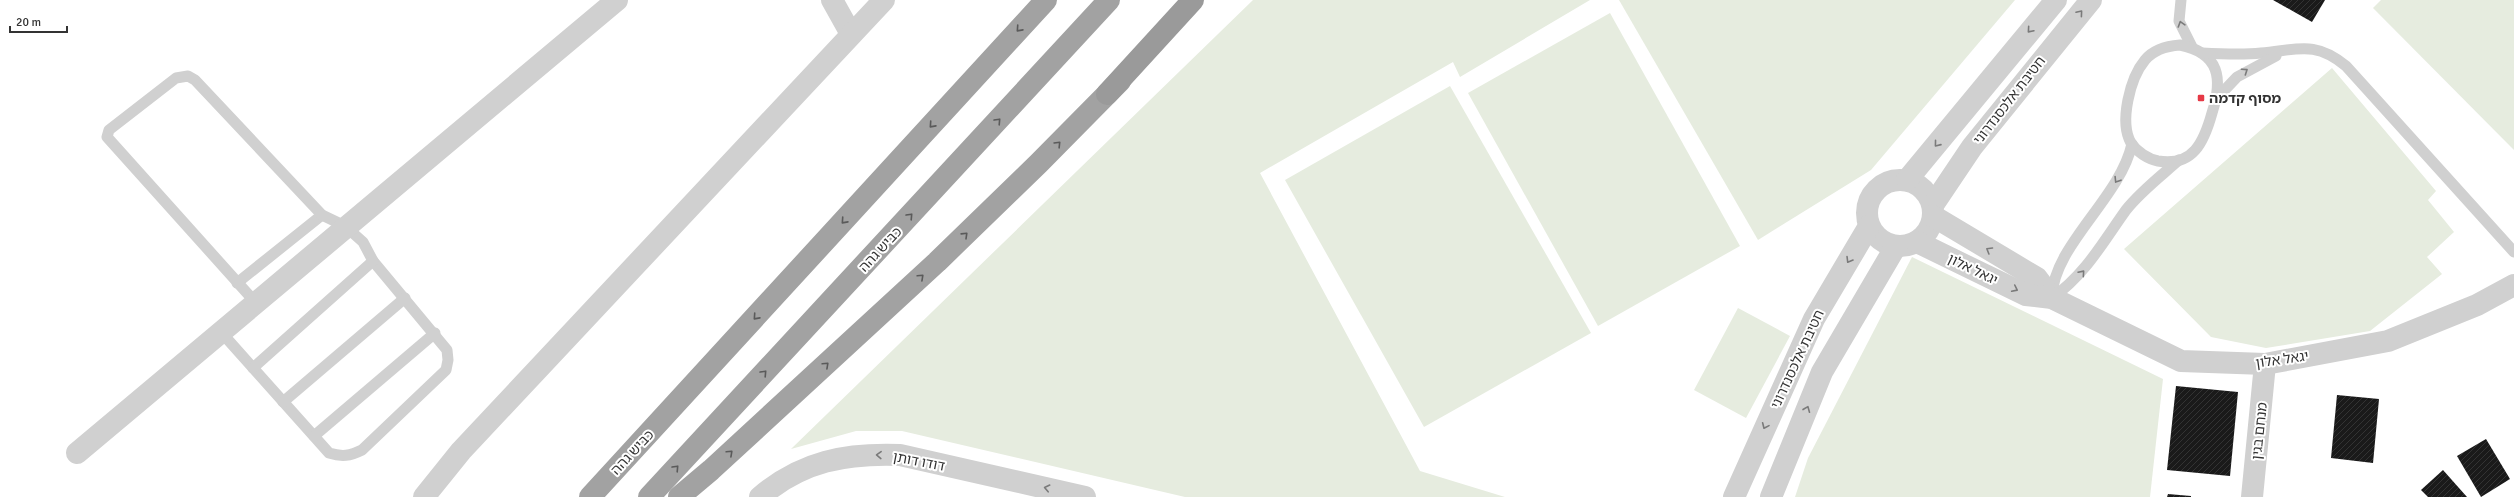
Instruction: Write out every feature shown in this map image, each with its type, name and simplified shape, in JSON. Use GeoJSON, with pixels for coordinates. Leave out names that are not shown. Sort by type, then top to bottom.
{"type":"FeatureCollection","features":[{"type":"Feature","properties":{"kind":"highway","name":"כביש גהה"},"geometry":{"type":"LineString","coordinates":[[590,497],[1046,0]]}},
{"type":"Feature","properties":{"kind":"highway","name":"כביש גהה"},"geometry":{"type":"LineString","coordinates":[[649,497],[1109,0]]}},
{"type":"Feature","properties":{"kind":"highway"},"geometry":{"type":"LineString","coordinates":[[1107,94],[1193,0]]}},
{"type":"Feature","properties":{"kind":"highway"},"geometry":{"type":"LineString","coordinates":[[679,497],[711,470],[937,262],[1204,0]]}},
{"type":"Feature","properties":{"kind":"street"},"geometry":{"type":"LineString","coordinates":[[77,453],[256,303],[345,226],[617,0]]}},
{"type":"Feature","properties":{"kind":"street"},"geometry":{"type":"LineString","coordinates":[[832,0],[851,34]]}},
{"type":"Feature","properties":{"kind":"street"},"geometry":{"type":"LineString","coordinates":[[424,497],[461,451],[884,0]]}},
{"type":"Feature","properties":{"kind":"street","name":"חטיבת אלכסנדרוני"},"geometry":{"type":"LineString","coordinates":[[1907,180],[2056,0]]}},
{"type":"Feature","properties":{"kind":"street","name":"חטיבת אלכסנדרוני"},"geometry":{"type":"LineString","coordinates":[[1933,211],[1972,147],[2091,0]]}},
{"type":"Feature","properties":{"kind":"street"},"geometry":{"type":"LineString","coordinates":[[1892,180],[1907,180],[1922,187],[1933,211],[1928,231],[1917,242],[1896,246],[1885,243],[1875,236],[1869,226],[1866,215],[1868,203],[1873,193],[1882,185],[1892,180]]}},
{"type":"Feature","properties":{"kind":"street","name":"יגאל אלון"},"geometry":{"type":"LineString","coordinates":[[1933,211],[2037,278],[2052,298]]}},
{"type":"Feature","properties":{"kind":"street","name":"חטיבת אלכסנדרוני"},"geometry":{"type":"LineString","coordinates":[[1734,497],[1814,319],[1869,226]]}},
{"type":"Feature","properties":{"kind":"street","name":"יגאל אלון"},"geometry":{"type":"LineString","coordinates":[[1917,242],[2026,295],[2052,298],[2181,362],[2265,364],[2388,341],[2477,305],[2514,285]]}},
{"type":"Feature","properties":{"kind":"street","name":"חטיבת אלכסנדרוני"},"geometry":{"type":"LineString","coordinates":[[1771,497],[1822,372],[1896,246]]}},
{"type":"Feature","properties":{"kind":"street","name":"מנחם בגין"},"geometry":{"type":"LineString","coordinates":[[2252,497],[2265,364]]}},
{"type":"Feature","properties":{"kind":"street","name":"דודו דותן"},"geometry":{"type":"LineString","coordinates":[[760,497],[800,470],[825,460],[870,454],[900,456],[1085,497]]}},
{"type":"Feature","properties":{"kind":"lane"},"geometry":{"type":"LineString","coordinates":[[2181,0],[2179,21],[2192,47]]}},
{"type":"Feature","properties":{"kind":"lane"},"geometry":{"type":"LineString","coordinates":[[2052,298],[2074,282],[2086,268],[2139,195],[2180,160],[2191,154],[2201,145],[2207,133],[2217,98],[2218,74],[2212,62],[2202,53],[2192,47],[2180,45],[2168,46],[2155,51],[2145,60],[2138,71],[2125,118],[2126,131],[2132,144],[2141,154],[2153,160],[2166,162],[2180,160]]}},
{"type":"Feature","properties":{"kind":"lane"},"geometry":{"type":"LineString","coordinates":[[2202,53],[2239,55],[2295,48],[2312,48],[2325,52],[2346,66],[2514,252]]}},
{"type":"Feature","properties":{"kind":"lane"},"geometry":{"type":"LineString","coordinates":[[2217,98],[2227,86],[2251,67],[2295,48]]}},
{"type":"Feature","properties":{"kind":"lane"},"geometry":{"type":"LineString","coordinates":[[221,332],[329,453],[338,456],[350,456],[362,450],[446,370],[448,360],[447,350],[435,333],[373,260],[363,242],[345,226],[322,215],[195,80],[188,76],[176,78],[109,130],[107,137],[256,303]]}},
{"type":"Feature","properties":{"kind":"lane"},"geometry":{"type":"LineString","coordinates":[[2052,298],[2053,287],[2058,271],[2122,172],[2132,144]]}},
{"type":"Feature","properties":{"kind":"lane"},"geometry":{"type":"LineString","coordinates":[[237,283],[322,215]]}},
{"type":"Feature","properties":{"kind":"lane"},"geometry":{"type":"LineString","coordinates":[[253,368],[373,260]]}},
{"type":"Feature","properties":{"kind":"lane"},"geometry":{"type":"LineString","coordinates":[[283,402],[405,298]]}},
{"type":"Feature","properties":{"kind":"lane"},"geometry":{"type":"LineString","coordinates":[[314,436],[435,333]]}},
{"type":"Feature","properties":{"kind":"shaded area"},"geometry":{"type":"Polygon","coordinates":[[[1253,0],[1590,0],[1460,77],[1453,62],[1260,173],[1420,471],[1505,497],[1185,497],[902,431],[856,431],[791,449],[1253,0]]]}},
{"type":"Feature","properties":{"kind":"shaded area"},"geometry":{"type":"Polygon","coordinates":[[[1619,0],[2015,0],[1871,170],[1758,240],[1619,0]]]}},
{"type":"Feature","properties":{"kind":"shaded area"},"geometry":{"type":"Polygon","coordinates":[[[2381,0],[2514,0],[2514,150],[2373,8],[2381,0]]]}},
{"type":"Feature","properties":{"kind":"shaded area"},"geometry":{"type":"Polygon","coordinates":[[[1610,13],[1740,246],[1598,326],[1468,93],[1610,13]]]}},
{"type":"Feature","properties":{"kind":"shaded area"},"geometry":{"type":"Polygon","coordinates":[[[2332,68],[2436,191],[2428,200],[2454,232],[2427,257],[2442,274],[2370,331],[2266,348],[2211,337],[2124,249],[2332,68]]]}},
{"type":"Feature","properties":{"kind":"shaded area"},"geometry":{"type":"Polygon","coordinates":[[[1450,86],[1591,333],[1424,427],[1285,180],[1450,86]]]}},
{"type":"Feature","properties":{"kind":"shaded area"},"geometry":{"type":"Polygon","coordinates":[[[1912,257],[2163,379],[2150,497],[1795,497],[1808,458],[1912,257]]]}},
{"type":"Feature","properties":{"kind":"shaded area"},"geometry":{"type":"Polygon","coordinates":[[[1738,308],[1790,336],[1746,418],[1694,390],[1738,308]]]}},
{"type":"Feature","properties":{"kind":"building"},"geometry":{"type":"Polygon","coordinates":[[[2273,0],[2325,0],[2312,22],[2273,0]]]}},
{"type":"Feature","properties":{"kind":"building"},"geometry":{"type":"Polygon","coordinates":[[[2176,386],[2238,392],[2230,476],[2167,470],[2176,386]]]}},
{"type":"Feature","properties":{"kind":"building"},"geometry":{"type":"Polygon","coordinates":[[[2337,395],[2379,399],[2373,463],[2331,458],[2337,395]]]}},
{"type":"Feature","properties":{"kind":"building"},"geometry":{"type":"Polygon","coordinates":[[[2486,439],[2510,479],[2481,497],[2457,456],[2486,439]]]}},
{"type":"Feature","properties":{"kind":"building"},"geometry":{"type":"Polygon","coordinates":[[[2443,470],[2467,497],[2428,497],[2421,490],[2443,470]]]}},
{"type":"Feature","properties":{"kind":"building"},"geometry":{"type":"Polygon","coordinates":[[[2168,494],[2191,496],[2191,497],[2167,497],[2168,494]]]}},
{"type":"Feature","properties":{"kind":"place","name":"מסוף קדמה"},"geometry":{"type":"Point","coordinates":[2201,98]}}]}
